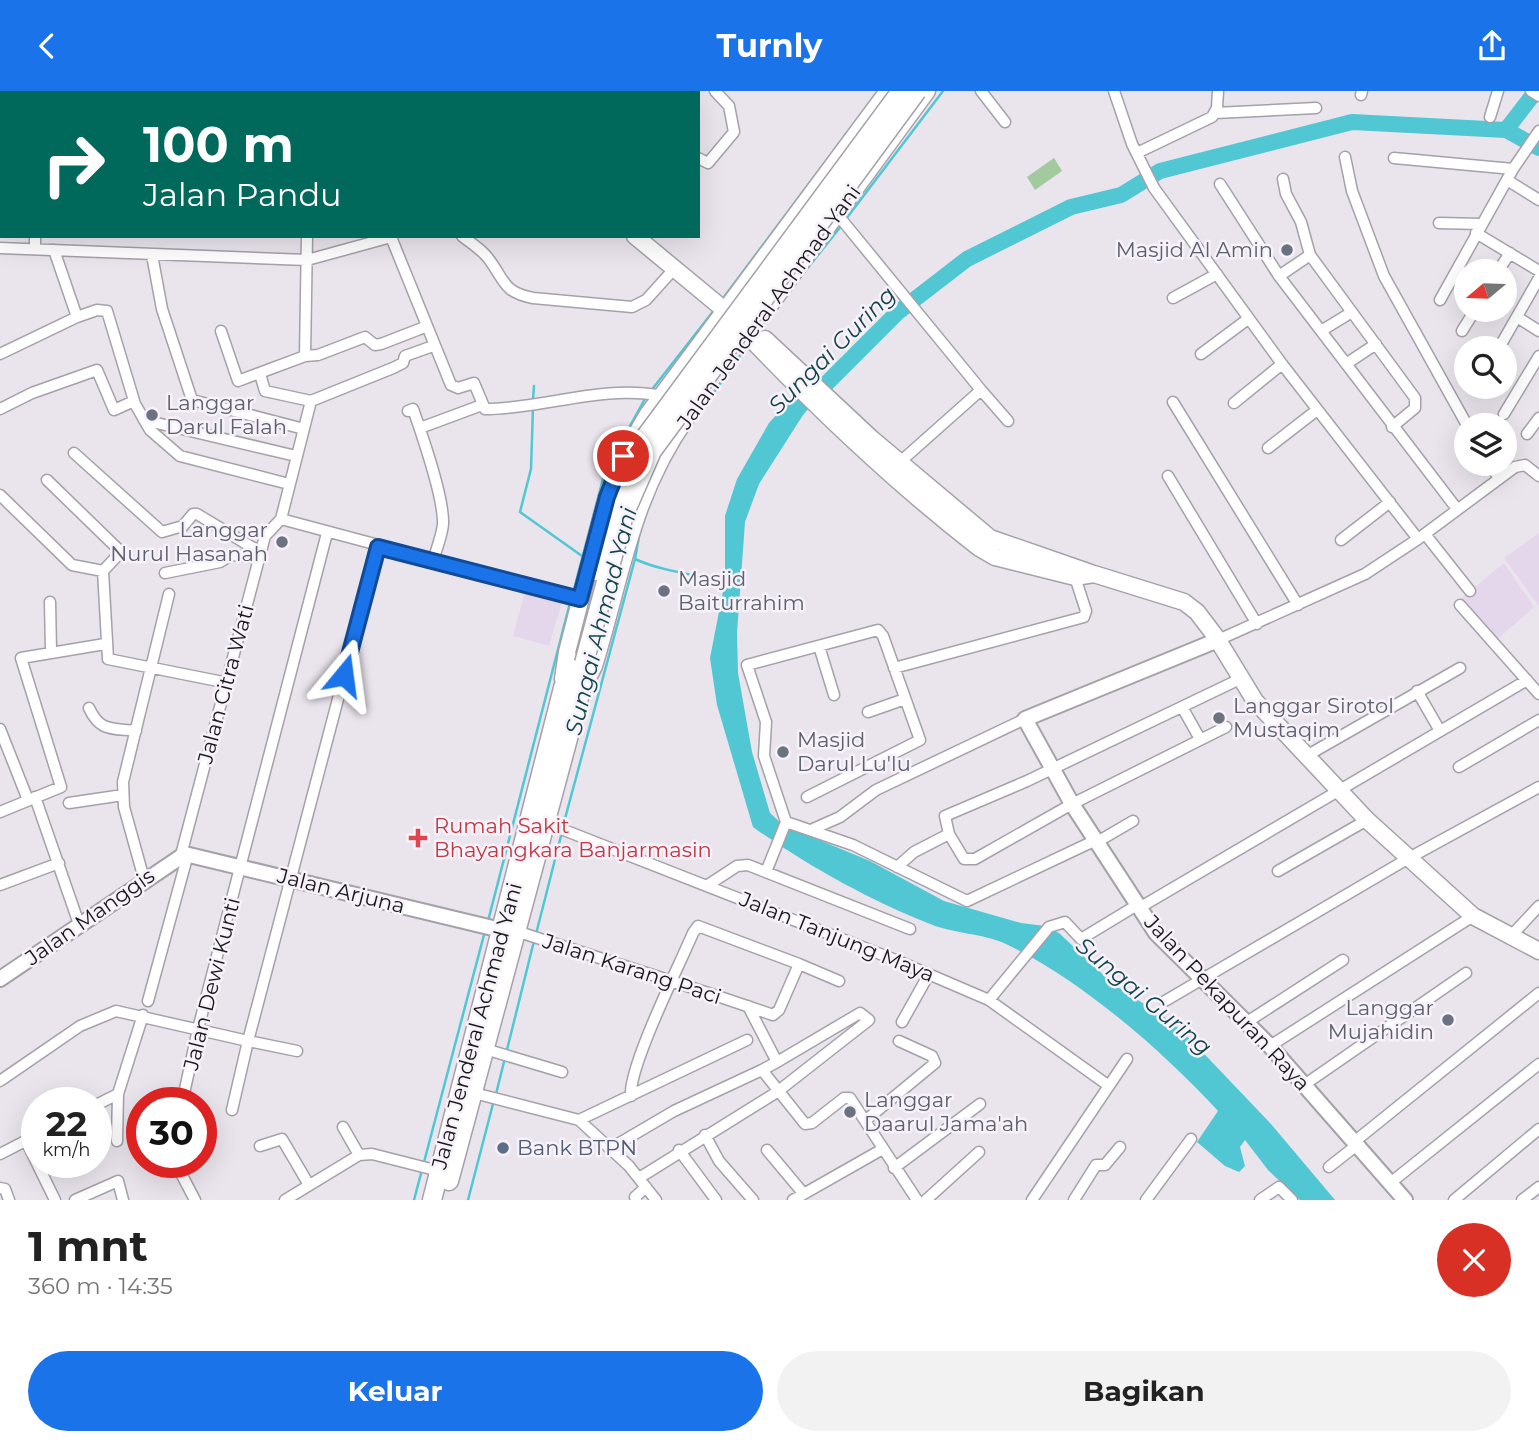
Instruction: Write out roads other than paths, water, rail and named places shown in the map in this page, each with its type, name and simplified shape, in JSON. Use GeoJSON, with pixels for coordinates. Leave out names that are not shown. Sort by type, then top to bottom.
{"type":"FeatureCollection","features":[{"type":"Feature","properties":{"kind":"highway"},"geometry":{"type":"LineString","coordinates":[[579,663],[612,511],[640,444],[901,91]]}},
{"type":"Feature","properties":{"kind":"highway"},"geometry":{"type":"LineString","coordinates":[[579,663],[624,515],[647,459],[917,91]]}},
{"type":"Feature","properties":{"kind":"highway","name":"Jalan Jenderal Achmad Yani"},"geometry":{"type":"LineString","coordinates":[[432,1200],[436,1168],[509,931],[579,663]]}},
{"type":"Feature","properties":{"kind":"highway","name":"Jalan Jenderal Achmad Yani"},"geometry":{"type":"LineString","coordinates":[[526,864],[550,824],[551,773]]}},
{"type":"Feature","properties":{"kind":"highway","name":"Jalan Jenderal Achmad Yani"},"geometry":{"type":"LineString","coordinates":[[444,1200],[436,1168],[474,1093],[490,1050],[509,931]]}},
{"type":"Feature","properties":{"kind":"main road","name":"Jalan Jenderal Achmad Yani"},"geometry":{"type":"LineString","coordinates":[[571,691],[565,660],[575,598],[613,478],[653,395],[685,366],[716,304],[762,260],[888,91]]}},
{"type":"Feature","properties":{"kind":"main road","name":"Jalan Jenderal Achmad Yani"},"geometry":{"type":"LineString","coordinates":[[571,691],[597,658],[644,491],[665,450],[709,388],[755,337],[789,280],[840,216],[928,91]]}},
{"type":"Feature","properties":{"kind":"main road"},"geometry":{"type":"LineString","coordinates":[[637,238],[755,337],[978,547],[995,557],[1094,574],[1184,602],[1197,612],[1218,640],[1255,701],[1367,820],[1474,916],[1539,951]]}},
{"type":"Feature","properties":{"kind":"main road"},"geometry":{"type":"LineString","coordinates":[[762,260],[758,282],[762,288],[770,290],[789,280]]}},
{"type":"Feature","properties":{"kind":"main road"},"geometry":{"type":"LineString","coordinates":[[685,366],[703,350],[715,349],[719,357],[709,388]]}},
{"type":"Feature","properties":{"kind":"main road"},"geometry":{"type":"LineString","coordinates":[[820,400],[900,462],[990,538],[1076,572]]}},
{"type":"Feature","properties":{"kind":"street"},"geometry":{"type":"LineString","coordinates":[[700,159],[708,163],[734,132],[729,106],[715,91]]}},
{"type":"Feature","properties":{"kind":"street"},"geometry":{"type":"LineString","coordinates":[[981,91],[1005,123]]}},
{"type":"Feature","properties":{"kind":"street"},"geometry":{"type":"LineString","coordinates":[[1114,91],[1136,153],[1154,188],[1317,410],[1390,502],[1470,591]]}},
{"type":"Feature","properties":{"kind":"street"},"geometry":{"type":"LineString","coordinates":[[1215,113],[1218,91]]}},
{"type":"Feature","properties":{"kind":"street"},"geometry":{"type":"LineString","coordinates":[[1490,117],[1498,91]]}},
{"type":"Feature","properties":{"kind":"street"},"geometry":{"type":"LineString","coordinates":[[1136,153],[1215,113],[1316,108]]}},
{"type":"Feature","properties":{"kind":"street"},"geometry":{"type":"LineString","coordinates":[[1440,300],[1513,169],[1539,131]]}},
{"type":"Feature","properties":{"kind":"street"},"geometry":{"type":"LineString","coordinates":[[1345,157],[1352,191],[1384,276],[1459,413]]}},
{"type":"Feature","properties":{"kind":"street"},"geometry":{"type":"LineString","coordinates":[[1394,158],[1513,169]]}},
{"type":"Feature","properties":{"kind":"street"},"geometry":{"type":"LineString","coordinates":[[1283,179],[1286,194],[1301,222],[1310,255],[1417,403],[1392,427]]}},
{"type":"Feature","properties":{"kind":"street"},"geometry":{"type":"LineString","coordinates":[[1507,180],[1539,200]]}},
{"type":"Feature","properties":{"kind":"street"},"geometry":{"type":"LineString","coordinates":[[1220,184],[1279,275],[1457,509]]}},
{"type":"Feature","properties":{"kind":"street"},"geometry":{"type":"LineString","coordinates":[[840,216],[906,300],[1008,421]]}},
{"type":"Feature","properties":{"kind":"street"},"geometry":{"type":"LineString","coordinates":[[1439,223],[1479,228],[1510,253],[1539,271]]}},
{"type":"Feature","properties":{"kind":"street"},"geometry":{"type":"LineString","coordinates":[[35,238],[35,249]]}},
{"type":"Feature","properties":{"kind":"street"},"geometry":{"type":"LineString","coordinates":[[303,358],[307,238]]}},
{"type":"Feature","properties":{"kind":"street"},"geometry":{"type":"LineString","coordinates":[[0,248],[307,260],[387,238]]}},
{"type":"Feature","properties":{"kind":"street"},"geometry":{"type":"LineString","coordinates":[[391,238],[433,347],[451,385],[458,388],[474,383],[482,405],[488,409],[591,395],[653,395]]}},
{"type":"Feature","properties":{"kind":"street"},"geometry":{"type":"LineString","coordinates":[[464,238],[488,257],[504,285],[522,296],[533,298],[632,307],[646,300],[674,269]]}},
{"type":"Feature","properties":{"kind":"street"},"geometry":{"type":"LineString","coordinates":[[54,250],[77,317]]}},
{"type":"Feature","properties":{"kind":"street"},"geometry":{"type":"LineString","coordinates":[[1506,259],[1510,253]]}},
{"type":"Feature","properties":{"kind":"street"},"geometry":{"type":"LineString","coordinates":[[152,255],[162,309],[192,400],[304,429]]}},
{"type":"Feature","properties":{"kind":"street"},"geometry":{"type":"LineString","coordinates":[[1279,275],[1310,255]]}},
{"type":"Feature","properties":{"kind":"street"},"geometry":{"type":"LineString","coordinates":[[1173,298],[1216,274]]}},
{"type":"Feature","properties":{"kind":"street"},"geometry":{"type":"LineString","coordinates":[[1539,278],[1517,317],[1539,331]]}},
{"type":"Feature","properties":{"kind":"street"},"geometry":{"type":"LineString","coordinates":[[0,354],[77,317],[97,310],[107,311],[134,401],[150,430],[180,456],[289,484]]}},
{"type":"Feature","properties":{"kind":"street"},"geometry":{"type":"LineString","coordinates":[[1321,331],[1352,312]]}},
{"type":"Feature","properties":{"kind":"street"},"geometry":{"type":"LineString","coordinates":[[1201,354],[1248,319]]}},
{"type":"Feature","properties":{"kind":"street"},"geometry":{"type":"LineString","coordinates":[[1462,331],[1468,322]]}},
{"type":"Feature","properties":{"kind":"street"},"geometry":{"type":"LineString","coordinates":[[221,331],[236,380],[318,355],[365,337],[375,345],[381,344],[425,327]]}},
{"type":"Feature","properties":{"kind":"street"},"geometry":{"type":"LineString","coordinates":[[1346,364],[1376,344]]}},
{"type":"Feature","properties":{"kind":"street"},"geometry":{"type":"LineString","coordinates":[[260,374],[264,390],[311,401],[393,368],[403,363],[405,356],[433,347]]}},
{"type":"Feature","properties":{"kind":"street"},"geometry":{"type":"LineString","coordinates":[[1505,413],[1539,356]]}},
{"type":"Feature","properties":{"kind":"street"},"geometry":{"type":"LineString","coordinates":[[1234,403],[1282,364]]}},
{"type":"Feature","properties":{"kind":"street"},"geometry":{"type":"LineString","coordinates":[[0,409],[32,393],[97,370],[114,411],[134,401]]}},
{"type":"Feature","properties":{"kind":"street"},"geometry":{"type":"LineString","coordinates":[[900,462],[981,390]]}},
{"type":"Feature","properties":{"kind":"street"},"geometry":{"type":"LineString","coordinates":[[311,401],[281,519],[575,598]]}},
{"type":"Feature","properties":{"kind":"street"},"geometry":{"type":"LineString","coordinates":[[1173,402],[1298,605]]}},
{"type":"Feature","properties":{"kind":"street"},"geometry":{"type":"LineString","coordinates":[[419,428],[482,405]]}},
{"type":"Feature","properties":{"kind":"street"},"geometry":{"type":"LineString","coordinates":[[408,411],[412,409],[419,428],[443,522],[433,561]]}},
{"type":"Feature","properties":{"kind":"street"},"geometry":{"type":"LineString","coordinates":[[1268,448],[1317,410]]}},
{"type":"Feature","properties":{"kind":"street"},"geometry":{"type":"LineString","coordinates":[[1527,434],[1539,418]]}},
{"type":"Feature","properties":{"kind":"street"},"geometry":{"type":"LineString","coordinates":[[144,420],[296,456]]}},
{"type":"Feature","properties":{"kind":"street"},"geometry":{"type":"LineString","coordinates":[[74,453],[162,532],[183,526],[197,514],[259,555]]}},
{"type":"Feature","properties":{"kind":"street"},"geometry":{"type":"LineString","coordinates":[[813,829],[840,817],[876,790],[1025,719],[1257,624],[1365,574],[1421,537],[1498,477],[1520,464],[1530,467],[1539,476]]}},
{"type":"Feature","properties":{"kind":"street"},"geometry":{"type":"LineString","coordinates":[[1168,476],[1257,624]]}},
{"type":"Feature","properties":{"kind":"street"},"geometry":{"type":"LineString","coordinates":[[47,480],[118,549],[118,555],[103,571],[105,644],[110,661],[228,683]]}},
{"type":"Feature","properties":{"kind":"street"},"geometry":{"type":"LineString","coordinates":[[0,495],[72,565],[103,571]]}},
{"type":"Feature","properties":{"kind":"street"},"geometry":{"type":"LineString","coordinates":[[1341,540],[1390,502]]}},
{"type":"Feature","properties":{"kind":"street","name":"Jalan Citra Wati"},"geometry":{"type":"LineString","coordinates":[[148,1001],[259,555],[268,531],[281,519]]}},
{"type":"Feature","properties":{"kind":"street","name":"Jalan Dewi Kunti"},"geometry":{"type":"LineString","coordinates":[[185,1087],[198,1028],[327,533]]}},
{"type":"Feature","properties":{"kind":"street"},"geometry":{"type":"LineString","coordinates":[[232,1110],[289,877],[378,547]]}},
{"type":"Feature","properties":{"kind":"street"},"geometry":{"type":"LineString","coordinates":[[165,573],[220,562],[232,555],[259,555]]}},
{"type":"Feature","properties":{"kind":"street"},"geometry":{"type":"LineString","coordinates":[[894,668],[1084,617],[1086,611],[1076,572]]}},
{"type":"Feature","properties":{"kind":"street"},"geometry":{"type":"LineString","coordinates":[[144,879],[123,795],[169,594]]}},
{"type":"Feature","properties":{"kind":"street"},"geometry":{"type":"LineString","coordinates":[[50,602],[51,651]]}},
{"type":"Feature","properties":{"kind":"street"},"geometry":{"type":"LineString","coordinates":[[1460,605],[1539,694]]}},
{"type":"Feature","properties":{"kind":"street"},"geometry":{"type":"LineString","coordinates":[[766,872],[785,824],[763,751],[765,718],[746,667],[753,662],[878,629],[919,741],[807,797]]}},
{"type":"Feature","properties":{"kind":"street"},"geometry":{"type":"LineString","coordinates":[[0,812],[61,787],[20,660],[25,655],[105,644]]}},
{"type":"Feature","properties":{"kind":"street"},"geometry":{"type":"LineString","coordinates":[[818,646],[834,695]]}},
{"type":"Feature","properties":{"kind":"street"},"geometry":{"type":"LineString","coordinates":[[1308,755],[1460,668]]}},
{"type":"Feature","properties":{"kind":"street"},"geometry":{"type":"LineString","coordinates":[[1226,727],[1072,804],[972,860],[964,859],[949,834],[944,816],[1240,679]]}},
{"type":"Feature","properties":{"kind":"street"},"geometry":{"type":"LineString","coordinates":[[989,1000],[1049,927],[1065,922],[1081,939],[1527,680]]}},
{"type":"Feature","properties":{"kind":"street"},"geometry":{"type":"LineString","coordinates":[[1417,691],[1440,731]]}},
{"type":"Feature","properties":{"kind":"street"},"geometry":{"type":"LineString","coordinates":[[868,712],[905,699]]}},
{"type":"Feature","properties":{"kind":"street"},"geometry":{"type":"LineString","coordinates":[[1182,707],[1200,739]]}},
{"type":"Feature","properties":{"kind":"street"},"geometry":{"type":"LineString","coordinates":[[89,708],[97,724],[103,727],[136,731]]}},
{"type":"Feature","properties":{"kind":"street","name":"Jalan Pekapuran Raya"},"geometry":{"type":"LineString","coordinates":[[1025,719],[1072,804],[1138,907],[1172,951],[1202,977],[1270,1046],[1405,1200]]}},
{"type":"Feature","properties":{"kind":"street"},"geometry":{"type":"LineString","coordinates":[[1459,767],[1539,720]]}},
{"type":"Feature","properties":{"kind":"street"},"geometry":{"type":"LineString","coordinates":[[0,729],[59,863],[79,924]]}},
{"type":"Feature","properties":{"kind":"street"},"geometry":{"type":"LineString","coordinates":[[1165,1001],[1409,858],[1539,787]]}},
{"type":"Feature","properties":{"kind":"street"},"geometry":{"type":"LineString","coordinates":[[69,803],[123,795]]}},
{"type":"Feature","properties":{"kind":"street"},"geometry":{"type":"LineString","coordinates":[[1278,871],[1367,820]]}},
{"type":"Feature","properties":{"kind":"street"},"geometry":{"type":"LineString","coordinates":[[785,824],[813,829],[967,901],[1097,841],[1133,821]]}},
{"type":"Feature","properties":{"kind":"street","name":"Jalan Tanjung Maya"},"geometry":{"type":"LineString","coordinates":[[550,824],[708,885],[989,1000],[1109,1086]]}},
{"type":"Feature","properties":{"kind":"street"},"geometry":{"type":"LineString","coordinates":[[897,867],[915,852],[949,834]]}},
{"type":"Feature","properties":{"kind":"street","name":"Jalan Arjuna"},"geometry":{"type":"LineString","coordinates":[[184,855],[242,866],[475,925],[509,931]]}},
{"type":"Feature","properties":{"kind":"street","name":"Jalan Manggis"},"geometry":{"type":"LineString","coordinates":[[0,979],[144,879],[184,855]]}},
{"type":"Feature","properties":{"kind":"street"},"geometry":{"type":"LineString","coordinates":[[0,885],[59,863]]}},
{"type":"Feature","properties":{"kind":"street"},"geometry":{"type":"LineString","coordinates":[[708,885],[741,865],[766,872],[910,929]]}},
{"type":"Feature","properties":{"kind":"street"},"geometry":{"type":"LineString","coordinates":[[1511,936],[1539,905]]}},
{"type":"Feature","properties":{"kind":"street"},"geometry":{"type":"LineString","coordinates":[[1270,1046],[1474,916]]}},
{"type":"Feature","properties":{"kind":"street"},"geometry":{"type":"LineString","coordinates":[[631,1096],[632,1075],[694,930],[700,926],[839,981]]}},
{"type":"Feature","properties":{"kind":"street","name":"Jalan Karang Paci"},"geometry":{"type":"LineString","coordinates":[[509,931],[776,1014],[799,964]]}},
{"type":"Feature","properties":{"kind":"street"},"geometry":{"type":"LineString","coordinates":[[1247,1022],[1343,960]]}},
{"type":"Feature","properties":{"kind":"street"},"geometry":{"type":"LineString","coordinates":[[1304,1085],[1466,973]]}},
{"type":"Feature","properties":{"kind":"street"},"geometry":{"type":"LineString","coordinates":[[902,1022],[929,975]]}},
{"type":"Feature","properties":{"kind":"street"},"geometry":{"type":"LineString","coordinates":[[1329,1167],[1539,993]]}},
{"type":"Feature","properties":{"kind":"street"},"geometry":{"type":"LineString","coordinates":[[748,1006],[778,1062]]}},
{"type":"Feature","properties":{"kind":"street"},"geometry":{"type":"LineString","coordinates":[[0,1081],[97,1017],[119,1010],[297,1051]]}},
{"type":"Feature","properties":{"kind":"street"},"geometry":{"type":"LineString","coordinates":[[611,1148],[674,1111],[778,1062],[860,1013],[868,1019],[866,1024],[777,1092],[679,1150],[639,1178]]}},
{"type":"Feature","properties":{"kind":"street"},"geometry":{"type":"LineString","coordinates":[[117,1141],[118,1094],[143,1015]]}},
{"type":"Feature","properties":{"kind":"street"},"geometry":{"type":"LineString","coordinates":[[579,1120],[747,1040]]}},
{"type":"Feature","properties":{"kind":"street"},"geometry":{"type":"LineString","coordinates":[[866,1120],[935,1063],[932,1056],[899,1041]]}},
{"type":"Feature","properties":{"kind":"street"},"geometry":{"type":"LineString","coordinates":[[490,1050],[562,1072]]}},
{"type":"Feature","properties":{"kind":"street"},"geometry":{"type":"LineString","coordinates":[[1032,1200],[1127,1059]]}},
{"type":"Feature","properties":{"kind":"street"},"geometry":{"type":"LineString","coordinates":[[1389,1184],[1539,1064]]}},
{"type":"Feature","properties":{"kind":"street"},"geometry":{"type":"LineString","coordinates":[[762,1070],[777,1092],[807,1124],[845,1097],[866,1120],[881,1150],[918,1200]]}},
{"type":"Feature","properties":{"kind":"street"},"geometry":{"type":"LineString","coordinates":[[474,1093],[579,1120],[611,1148],[656,1200]]}},
{"type":"Feature","properties":{"kind":"street"},"geometry":{"type":"LineString","coordinates":[[112,1097],[118,1094]]}},
{"type":"Feature","properties":{"kind":"street"},"geometry":{"type":"LineString","coordinates":[[894,1168],[980,1104]]}},
{"type":"Feature","properties":{"kind":"street"},"geometry":{"type":"LineString","coordinates":[[343,1127],[359,1155]]}},
{"type":"Feature","properties":{"kind":"street"},"geometry":{"type":"LineString","coordinates":[[1454,1200],[1539,1129]]}},
{"type":"Feature","properties":{"kind":"street"},"geometry":{"type":"LineString","coordinates":[[705,1135],[719,1161],[753,1200]]}},
{"type":"Feature","properties":{"kind":"street"},"geometry":{"type":"LineString","coordinates":[[260,1146],[282,1139],[309,1185]]}},
{"type":"Feature","properties":{"kind":"street"},"geometry":{"type":"LineString","coordinates":[[1146,1200],[1191,1139]]}},
{"type":"Feature","properties":{"kind":"street"},"geometry":{"type":"LineString","coordinates":[[0,1154],[21,1144]]}},
{"type":"Feature","properties":{"kind":"street"},"geometry":{"type":"LineString","coordinates":[[1074,1200],[1097,1165],[1105,1165],[1120,1147]]}},
{"type":"Feature","properties":{"kind":"street"},"geometry":{"type":"LineString","coordinates":[[679,1150],[716,1200]]}},
{"type":"Feature","properties":{"kind":"street"},"geometry":{"type":"LineString","coordinates":[[766,1150],[803,1193]]}},
{"type":"Feature","properties":{"kind":"street"},"geometry":{"type":"LineString","coordinates":[[793,1200],[881,1150]]}},
{"type":"Feature","properties":{"kind":"street"},"geometry":{"type":"LineString","coordinates":[[926,1200],[979,1152]]}},
{"type":"Feature","properties":{"kind":"street"},"geometry":{"type":"LineString","coordinates":[[285,1200],[359,1155],[372,1154],[436,1168]]}},
{"type":"Feature","properties":{"kind":"street"},"geometry":{"type":"LineString","coordinates":[[44,1178],[55,1200]]}},
{"type":"Feature","properties":{"kind":"street"},"geometry":{"type":"LineString","coordinates":[[184,1178],[195,1200]]}},
{"type":"Feature","properties":{"kind":"street"},"geometry":{"type":"LineString","coordinates":[[75,1200],[118,1181],[123,1200]]}},
{"type":"Feature","properties":{"kind":"street"},"geometry":{"type":"LineString","coordinates":[[634,1199],[646,1187]]}},
{"type":"Feature","properties":{"kind":"street"},"geometry":{"type":"LineString","coordinates":[[1259,1200],[1279,1187],[1292,1200]]}},
{"type":"Feature","properties":{"kind":"street"},"geometry":{"type":"LineString","coordinates":[[1522,1200],[1539,1187]]}},
{"type":"Feature","properties":{"kind":"street"},"geometry":{"type":"LineString","coordinates":[[0,1188],[5,1189],[9,1200]]}},
{"type":"Feature","properties":{"kind":"water"},"geometry":{"type":"Polygon","coordinates":[[[836,365],[843,369],[803,415],[759,484],[745,522],[737,633],[738,673],[752,752],[770,813],[783,825],[870,861],[944,901],[1021,923],[1045,926],[1059,933],[1113,984],[1169,1020],[1190,1039],[1271,1124],[1335,1200],[1300,1200],[1268,1170],[1245,1140],[1240,1147],[1245,1166],[1239,1172],[1225,1166],[1197,1142],[1218,1111],[1146,1041],[1063,976],[997,940],[939,927],[861,893],[794,855],[753,827],[717,705],[710,658],[725,581],[725,516],[737,479],[769,423],[790,400],[796,400],[836,365]]]}},
{"type":"Feature","properties":{"kind":"waterway","name":"Sungai Ahmad Yani"},"geometry":{"type":"LineString","coordinates":[[846,219],[943,91]]}},
{"type":"Feature","properties":{"kind":"waterway","name":"Sungai Guring"},"geometry":{"type":"LineString","coordinates":[[1506,130],[1536,91]]}},
{"type":"Feature","properties":{"kind":"waterway","name":"Sungai Guring"},"geometry":{"type":"LineString","coordinates":[[827,383],[897,313],[967,259],[1071,207],[1121,195],[1160,171],[1352,122],[1506,130],[1539,148]]}},
{"type":"Feature","properties":{"kind":"waterway","name":"Sungai Ahmad Yani"},"geometry":{"type":"LineString","coordinates":[[721,301],[847,133]]}},
{"type":"Feature","properties":{"kind":"waterway","name":"Sungai Ahmad Yani"},"geometry":{"type":"LineString","coordinates":[[794,285],[842,225]]}},
{"type":"Feature","properties":{"kind":"waterway","name":"Sungai Ahmad Yani"},"geometry":{"type":"LineString","coordinates":[[650,392],[715,309]]}},
{"type":"Feature","properties":{"kind":"waterway","name":"Sungai Ahmad Yani"},"geometry":{"type":"LineString","coordinates":[[755,335],[770,315]]}},
{"type":"Feature","properties":{"kind":"waterway","name":"Sungai Ahmad Yani"},"geometry":{"type":"LineString","coordinates":[[694,420],[747,346]]}},
{"type":"Feature","properties":{"kind":"waterway"},"geometry":{"type":"LineString","coordinates":[[533,400],[534,386]]}},
{"type":"Feature","properties":{"kind":"waterway","name":"Sungai Ahmad Yani"},"geometry":{"type":"LineString","coordinates":[[573,593],[605,471],[646,397]]}},
{"type":"Feature","properties":{"kind":"waterway"},"geometry":{"type":"LineString","coordinates":[[533,407],[531,469],[520,512],[582,556]]}},
{"type":"Feature","properties":{"kind":"waterway","name":"Sungai Ahmad Yani"},"geometry":{"type":"LineString","coordinates":[[563,826],[635,559],[640,531]]}},
{"type":"Feature","properties":{"kind":"waterway"},"geometry":{"type":"LineString","coordinates":[[635,559],[667,570],[726,582]]}},
{"type":"Feature","properties":{"kind":"waterway","name":"Sungai Ahmad Yani"},"geometry":{"type":"LineString","coordinates":[[488,921],[571,599]]}},
{"type":"Feature","properties":{"kind":"waterway","name":"Sungai Ahmad Yani"},"geometry":{"type":"LineString","coordinates":[[536,934],[562,832]]}},
{"type":"Feature","properties":{"kind":"waterway","name":"Sungai Ahmad Yani"},"geometry":{"type":"LineString","coordinates":[[414,1200],[485,931]]}},
{"type":"Feature","properties":{"kind":"waterway","name":"Sungai Ahmad Yani"},"geometry":{"type":"LineString","coordinates":[[496,1094],[534,941]]}},
{"type":"Feature","properties":{"kind":"waterway","name":"Sungai Ahmad Yani"},"geometry":{"type":"LineString","coordinates":[[468,1200],[494,1100]]}},
{"type":"Feature","properties":{"kind":"place","name":"Masjid Al Amin"},"geometry":{"type":"Point","coordinates":[1287,250]}},
{"type":"Feature","properties":{"kind":"place","name":"Langgar Darul Falah"},"geometry":{"type":"Point","coordinates":[152,415]}},
{"type":"Feature","properties":{"kind":"place","name":"Langgar Nurul Hasanah"},"geometry":{"type":"Point","coordinates":[282,542]}},
{"type":"Feature","properties":{"kind":"place","name":"Masjid Baiturrahim"},"geometry":{"type":"Point","coordinates":[664,591]}},
{"type":"Feature","properties":{"kind":"place","name":"Langgar Sirotol Mustaqim"},"geometry":{"type":"Point","coordinates":[1219,718]}},
{"type":"Feature","properties":{"kind":"place","name":"Masjid Darul Lu'lu"},"geometry":{"type":"Point","coordinates":[783,752]}},
{"type":"Feature","properties":{"kind":"place","name":"Rumah Sakit Bhayangkara Banjarmasin"},"geometry":{"type":"Point","coordinates":[418,838]}},
{"type":"Feature","properties":{"kind":"place","name":"Langgar Mujahidin"},"geometry":{"type":"Point","coordinates":[1448,1020]}},
{"type":"Feature","properties":{"kind":"place","name":"Langgar Daarul Jama'ah"},"geometry":{"type":"Point","coordinates":[850,1112]}},
{"type":"Feature","properties":{"kind":"place","name":"Bank BTPN"},"geometry":{"type":"Point","coordinates":[503,1148]}}]}
